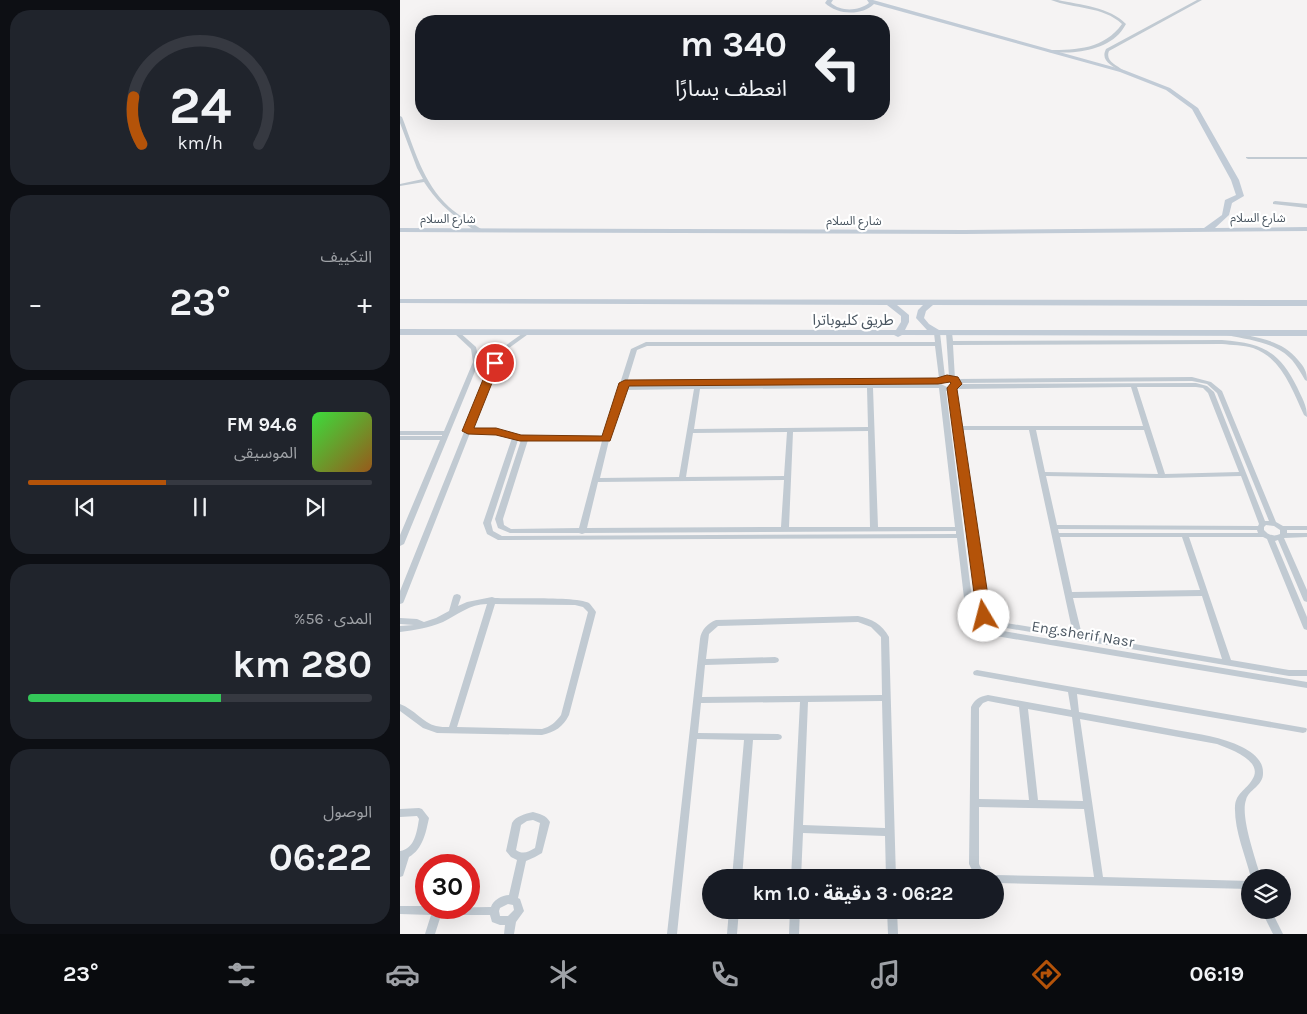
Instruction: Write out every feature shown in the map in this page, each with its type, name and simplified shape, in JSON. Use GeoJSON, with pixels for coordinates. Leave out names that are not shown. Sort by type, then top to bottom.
{"type":"FeatureCollection","features":[{"type":"Feature","properties":{"kind":"main road"},"geometry":{"type":"LineString","coordinates":[[830,0],[828,3],[832,7],[848,10],[869,6],[872,2],[870,0],[1122,71],[1168,88],[1195,108],[1233,176],[1240,196],[1228,202],[1229,209],[1226,216],[1206,229]]}},
{"type":"Feature","properties":{"kind":"main road","name":"شارع السلام"},"geometry":{"type":"LineString","coordinates":[[400,236],[1307,229]]}},
{"type":"Feature","properties":{"kind":"main road","name":"شارع السلام"},"geometry":{"type":"LineString","coordinates":[[400,230],[479,230],[795,238],[1307,235]]}},
{"type":"Feature","properties":{"kind":"main road","name":"طريق كليوباترا"},"geometry":{"type":"LineString","coordinates":[[400,301],[1307,303]]}},
{"type":"Feature","properties":{"kind":"main road"},"geometry":{"type":"LineString","coordinates":[[889,303],[905,315],[905,322],[898,334]]}},
{"type":"Feature","properties":{"kind":"main road"},"geometry":{"type":"LineString","coordinates":[[930,303],[922,310],[920,318],[926,326],[937,333]]}},
{"type":"Feature","properties":{"kind":"main road","name":"طريق كليوباترا"},"geometry":{"type":"LineString","coordinates":[[400,332],[1307,333]]}},
{"type":"Feature","properties":{"kind":"street"},"geometry":{"type":"LineString","coordinates":[[1049,51],[1085,48],[1112,39],[1124,25],[1123,22],[1114,16],[1053,0]]}},
{"type":"Feature","properties":{"kind":"street"},"geometry":{"type":"LineString","coordinates":[[1072,0],[1100,7],[1094,10]]}},
{"type":"Feature","properties":{"kind":"street"},"geometry":{"type":"LineString","coordinates":[[1122,71],[1107,61],[1105,54],[1110,48],[1200,0]]}},
{"type":"Feature","properties":{"kind":"street"},"geometry":{"type":"LineString","coordinates":[[1112,39],[1122,42]]}},
{"type":"Feature","properties":{"kind":"street"},"geometry":{"type":"LineString","coordinates":[[400,117],[432,193],[444,206],[479,230]]}},
{"type":"Feature","properties":{"kind":"street"},"geometry":{"type":"LineString","coordinates":[[1248,158],[1307,158]]}},
{"type":"Feature","properties":{"kind":"street"},"geometry":{"type":"LineString","coordinates":[[400,184],[425,180]]}},
{"type":"Feature","properties":{"kind":"street"},"geometry":{"type":"LineString","coordinates":[[1275,203],[1307,206]]}},
{"type":"Feature","properties":{"kind":"street"},"geometry":{"type":"LineString","coordinates":[[400,544],[476,362],[474,348],[456,332]]}},
{"type":"Feature","properties":{"kind":"street"},"geometry":{"type":"LineString","coordinates":[[400,601],[495,363],[507,347],[528,332]]}},
{"type":"Feature","properties":{"kind":"street"},"geometry":{"type":"LineString","coordinates":[[1221,332],[1257,339],[1294,356],[1304,365],[1307,379]]}},
{"type":"Feature","properties":{"kind":"street","name":"Eng.sherif Nasr"},"geometry":{"type":"LineString","coordinates":[[937,333],[940,355],[940,383],[970,616],[978,627],[990,632],[1307,685]]}},
{"type":"Feature","properties":{"kind":"street"},"geometry":{"type":"LineString","coordinates":[[949,333],[958,428],[985,618],[992,623],[1078,638],[1296,674],[1307,673]]}},
{"type":"Feature","properties":{"kind":"street"},"geometry":{"type":"LineString","coordinates":[[951,343],[1222,342],[1243,344],[1262,350],[1281,363],[1307,415]]}},
{"type":"Feature","properties":{"kind":"street"},"geometry":{"type":"LineString","coordinates":[[582,532],[606,439],[634,349],[646,344],[939,344]]}},
{"type":"Feature","properties":{"kind":"street"},"geometry":{"type":"LineString","coordinates":[[940,355],[950,355]]}},
{"type":"Feature","properties":{"kind":"street"},"geometry":{"type":"LineString","coordinates":[[476,362],[495,363]]}},
{"type":"Feature","properties":{"kind":"street"},"geometry":{"type":"LineString","coordinates":[[1057,383],[1192,379],[1205,381],[1216,387],[1220,392],[1273,523],[1282,533],[1307,599]]}},
{"type":"Feature","properties":{"kind":"street"},"geometry":{"type":"LineString","coordinates":[[940,383],[954,383]]}},
{"type":"Feature","properties":{"kind":"street"},"geometry":{"type":"LineString","coordinates":[[624,386],[1057,383],[1196,385],[1205,388],[1211,392],[1244,474],[1262,526],[1261,532],[1268,536],[1307,627]]}},
{"type":"Feature","properties":{"kind":"street"},"geometry":{"type":"LineString","coordinates":[[689,385],[698,388],[870,384]]}},
{"type":"Feature","properties":{"kind":"street"},"geometry":{"type":"LineString","coordinates":[[870,384],[874,530]]}},
{"type":"Feature","properties":{"kind":"street"},"geometry":{"type":"LineString","coordinates":[[1133,385],[1162,476]]}},
{"type":"Feature","properties":{"kind":"street"},"geometry":{"type":"LineString","coordinates":[[682,479],[698,388]]}},
{"type":"Feature","properties":{"kind":"street"},"geometry":{"type":"LineString","coordinates":[[958,428],[1146,428]]}},
{"type":"Feature","properties":{"kind":"street"},"geometry":{"type":"LineString","coordinates":[[1032,428],[1078,638]]}},
{"type":"Feature","properties":{"kind":"street"},"geometry":{"type":"LineString","coordinates":[[690,431],[871,429]]}},
{"type":"Feature","properties":{"kind":"street"},"geometry":{"type":"LineString","coordinates":[[785,530],[790,430]]}},
{"type":"Feature","properties":{"kind":"street"},"geometry":{"type":"LineString","coordinates":[[468,431],[496,431],[525,438],[606,439]]}},
{"type":"Feature","properties":{"kind":"street"},"geometry":{"type":"LineString","coordinates":[[1227,432],[1236,432]]}},
{"type":"Feature","properties":{"kind":"street"},"geometry":{"type":"LineString","coordinates":[[400,433],[445,436]]}},
{"type":"Feature","properties":{"kind":"street"},"geometry":{"type":"LineString","coordinates":[[400,438],[445,436]]}},
{"type":"Feature","properties":{"kind":"street"},"geometry":{"type":"LineString","coordinates":[[516,437],[487,522],[490,532],[501,538],[960,533]]}},
{"type":"Feature","properties":{"kind":"street"},"geometry":{"type":"LineString","coordinates":[[525,438],[499,519],[499,523],[505,529],[516,532],[874,530],[960,533]]}},
{"type":"Feature","properties":{"kind":"street"},"geometry":{"type":"LineString","coordinates":[[952,474],[964,474]]}},
{"type":"Feature","properties":{"kind":"street"},"geometry":{"type":"LineString","coordinates":[[1042,474],[1162,476],[1244,474]]}},
{"type":"Feature","properties":{"kind":"street"},"geometry":{"type":"LineString","coordinates":[[596,480],[788,478]]}},
{"type":"Feature","properties":{"kind":"street"},"geometry":{"type":"LineString","coordinates":[[1054,527],[1262,526],[1273,523]]}},
{"type":"Feature","properties":{"kind":"street"},"geometry":{"type":"LineString","coordinates":[[1056,535],[1268,536],[1307,528]]}},
{"type":"Feature","properties":{"kind":"street"},"geometry":{"type":"LineString","coordinates":[[1282,533],[1307,535]]}},
{"type":"Feature","properties":{"kind":"street"},"geometry":{"type":"LineString","coordinates":[[1185,535],[1228,662]]}},
{"type":"Feature","properties":{"kind":"street"},"geometry":{"type":"LineString","coordinates":[[1068,595],[1205,594]]}},
{"type":"Feature","properties":{"kind":"street"},"geometry":{"type":"LineString","coordinates":[[453,612],[458,597]]}},
{"type":"Feature","properties":{"kind":"street"},"geometry":{"type":"LineString","coordinates":[[452,730],[492,600]]}},
{"type":"Feature","properties":{"kind":"street"},"geometry":{"type":"LineString","coordinates":[[400,629],[415,628],[439,620],[467,605],[492,600],[575,602],[590,608],[592,616],[565,715],[556,727],[542,732],[437,730],[424,726],[410,712],[400,707]]}},
{"type":"Feature","properties":{"kind":"street"},"geometry":{"type":"LineString","coordinates":[[672,934],[705,633],[716,623],[863,620],[877,626],[885,637],[891,869]]}},
{"type":"Feature","properties":{"kind":"street"},"geometry":{"type":"LineString","coordinates":[[400,621],[417,622],[423,625]]}},
{"type":"Feature","properties":{"kind":"street"},"geometry":{"type":"LineString","coordinates":[[1158,651],[1158,660]]}},
{"type":"Feature","properties":{"kind":"street"},"geometry":{"type":"LineString","coordinates":[[702,662],[775,660]]}},
{"type":"Feature","properties":{"kind":"street"},"geometry":{"type":"LineString","coordinates":[[977,673],[1303,730]]}},
{"type":"Feature","properties":{"kind":"street"},"geometry":{"type":"LineString","coordinates":[[1072,690],[1099,882]]}},
{"type":"Feature","properties":{"kind":"street"},"geometry":{"type":"LineString","coordinates":[[698,700],[887,698]]}},
{"type":"Feature","properties":{"kind":"street"},"geometry":{"type":"LineString","coordinates":[[976,869],[974,864],[975,704],[980,700],[988,698],[1217,741],[1233,746],[1250,756],[1256,765],[1258,774],[1256,782],[1243,795],[1240,808],[1254,869]]}},
{"type":"Feature","properties":{"kind":"street"},"geometry":{"type":"LineString","coordinates":[[796,869],[804,699]]}},
{"type":"Feature","properties":{"kind":"street"},"geometry":{"type":"LineString","coordinates":[[1023,705],[1034,804]]}},
{"type":"Feature","properties":{"kind":"street"},"geometry":{"type":"LineString","coordinates":[[694,736],[778,737]]}},
{"type":"Feature","properties":{"kind":"street"},"geometry":{"type":"LineString","coordinates":[[738,869],[749,737]]}},
{"type":"Feature","properties":{"kind":"street"},"geometry":{"type":"LineString","coordinates":[[975,803],[1088,805]]}},
{"type":"Feature","properties":{"kind":"street"},"geometry":{"type":"LineString","coordinates":[[400,813],[420,812],[424,818],[416,846],[411,852],[402,856],[400,873]]}},
{"type":"Feature","properties":{"kind":"street"},"geometry":{"type":"LineString","coordinates":[[532,816],[540,818],[545,822],[539,850],[532,856],[522,858],[516,856],[511,851],[517,823],[524,818],[532,816]]}},
{"type":"Feature","properties":{"kind":"street"},"geometry":{"type":"LineString","coordinates":[[798,829],[889,832]]}},
{"type":"Feature","properties":{"kind":"street"},"geometry":{"type":"LineString","coordinates":[[513,900],[522,858]]}},
{"type":"Feature","properties":{"kind":"street"},"geometry":{"type":"LineString","coordinates":[[1004,879],[1241,884]]}},
{"type":"Feature","properties":{"kind":"street"},"geometry":{"type":"LineString","coordinates":[[513,900],[519,906],[516,916],[506,921],[496,919],[494,911],[501,901],[513,900]]}},
{"type":"Feature","properties":{"kind":"street"},"geometry":{"type":"LineString","coordinates":[[400,910],[415,910]]}},
{"type":"Feature","properties":{"kind":"street"},"geometry":{"type":"LineString","coordinates":[[480,911],[494,911]]}},
{"type":"Feature","properties":{"kind":"street"},"geometry":{"type":"LineString","coordinates":[[430,934],[435,919]]}},
{"type":"Feature","properties":{"kind":"street"},"geometry":{"type":"LineString","coordinates":[[732,934],[733,919]]}},
{"type":"Feature","properties":{"kind":"street"},"geometry":{"type":"LineString","coordinates":[[794,934],[795,919]]}},
{"type":"Feature","properties":{"kind":"street"},"geometry":{"type":"LineString","coordinates":[[892,919],[893,934]]}},
{"type":"Feature","properties":{"kind":"street"},"geometry":{"type":"LineString","coordinates":[[1270,919],[1278,934]]}},
{"type":"Feature","properties":{"kind":"street"},"geometry":{"type":"LineString","coordinates":[[508,934],[511,920]]}},
{"type":"Feature","properties":{"kind":"route"},"geometry":{"type":"LineString","coordinates":[[495,363],[468,431],[496,431],[520,438],[606,439],[625,383],[938,381],[952,378],[957,382],[956,386],[952,388],[984,616]]}}]}
